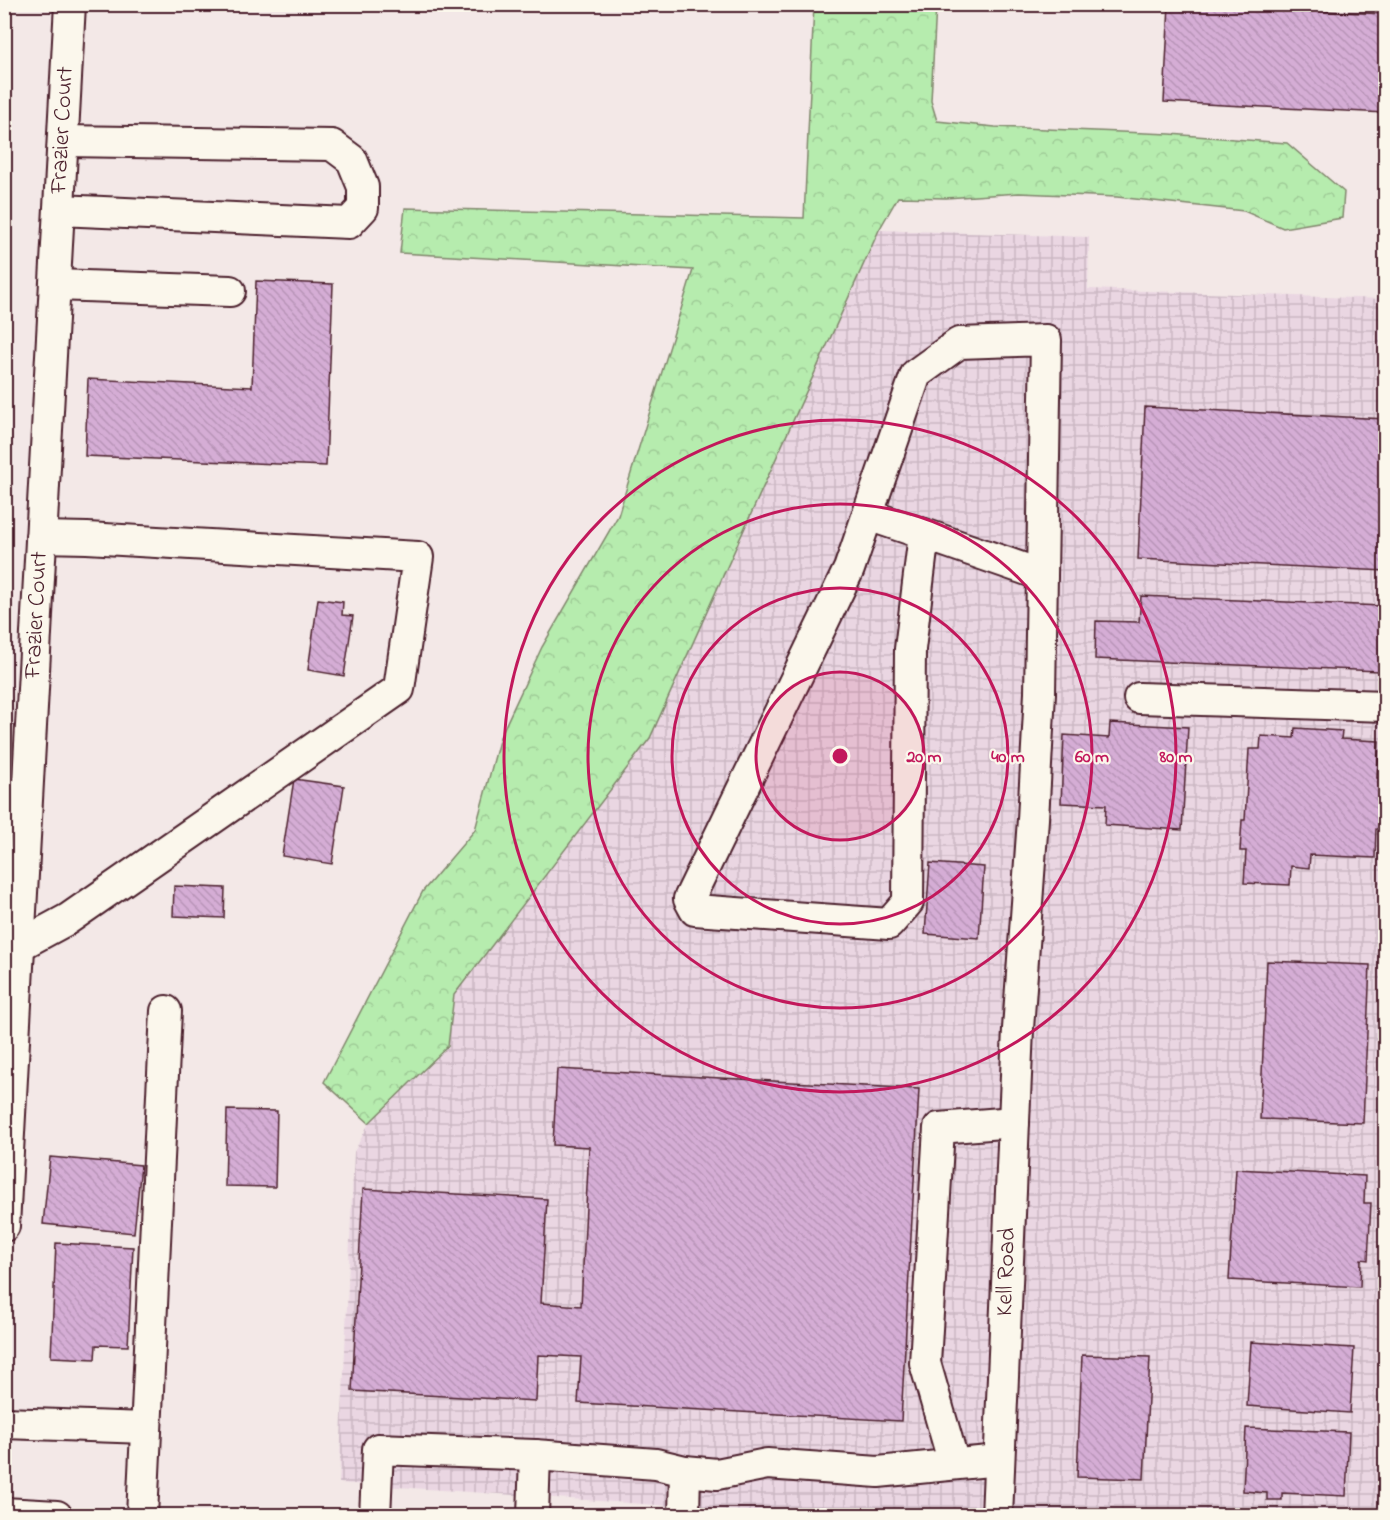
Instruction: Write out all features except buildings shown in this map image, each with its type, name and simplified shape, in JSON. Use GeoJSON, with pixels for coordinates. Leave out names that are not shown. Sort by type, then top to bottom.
{"type":"FeatureCollection","features":[{"type":"Feature","properties":{"kind":"street","name":"Frazier Court"},"geometry":{"type":"LineString","coordinates":[[4,1226],[59,210],[73,141],[70,4]]}},
{"type":"Feature","properties":{"kind":"street"},"geometry":{"type":"LineString","coordinates":[[59,210],[349,223],[363,208],[363,187],[352,160],[332,145],[73,141],[87,4]]}},
{"type":"Feature","properties":{"kind":"street"},"geometry":{"type":"LineString","coordinates":[[55,285],[230,291]]}},
{"type":"Feature","properties":{"kind":"street","name":"Kell Road"},"geometry":{"type":"LineString","coordinates":[[868,515],[916,374],[959,343],[1046,340],[1040,693],[1018,1029],[997,1515]]}},
{"type":"Feature","properties":{"kind":"street"},"geometry":{"type":"LineString","coordinates":[[924,534],[910,649],[908,902],[889,924],[695,910],[689,899],[849,569],[868,515],[924,534],[1042,575]]}},
{"type":"Feature","properties":{"kind":"street"},"geometry":{"type":"LineString","coordinates":[[20,945],[68,919],[399,689],[418,557],[41,537]]}},
{"type":"Feature","properties":{"kind":"street"},"geometry":{"type":"LineString","coordinates":[[1139,698],[1386,706]]}},
{"type":"Feature","properties":{"kind":"street"},"geometry":{"type":"LineString","coordinates":[[142,1515],[166,1011]]}},
{"type":"Feature","properties":{"kind":"street"},"geometry":{"type":"LineString","coordinates":[[954,1464],[925,1364],[939,1128],[1014,1122]]}},
{"type":"Feature","properties":{"kind":"street"},"geometry":{"type":"LineString","coordinates":[[4,1423],[146,1428]]}},
{"type":"Feature","properties":{"kind":"street"},"geometry":{"type":"LineString","coordinates":[[375,1515],[378,1449],[535,1455],[656,1464],[686,1471],[717,1474],[767,1464],[878,1472],[999,1460]]}},
{"type":"Feature","properties":{"kind":"street"},"geometry":{"type":"LineString","coordinates":[[533,1515],[535,1455]]}},
{"type":"Feature","properties":{"kind":"street"},"geometry":{"type":"LineString","coordinates":[[684,1515],[686,1471]]}},
{"type":"Feature","properties":{"kind":"street"},"geometry":{"type":"LineString","coordinates":[[4,1513],[57,1515]]}},
{"type":"Feature","properties":{"kind":"shaded area"},"geometry":{"type":"Polygon","coordinates":[[[879,230],[1089,237],[1088,289],[1385,299],[1385,1515],[817,1516],[339,1483],[354,1152],[369,1123],[448,1046],[454,995],[650,738],[879,230]]]}},
{"type":"Feature","properties":{"kind":"green space"},"geometry":{"type":"Polygon","coordinates":[[[814,5],[936,5],[931,101],[937,121],[995,127],[1170,134],[1287,143],[1344,192],[1342,218],[1283,228],[1244,211],[1117,197],[1019,193],[946,198],[898,197],[879,230],[650,738],[454,995],[448,1046],[369,1123],[324,1082],[423,891],[475,830],[500,737],[542,647],[618,516],[693,270],[400,253],[405,208],[804,218],[814,5]]]}}]}
